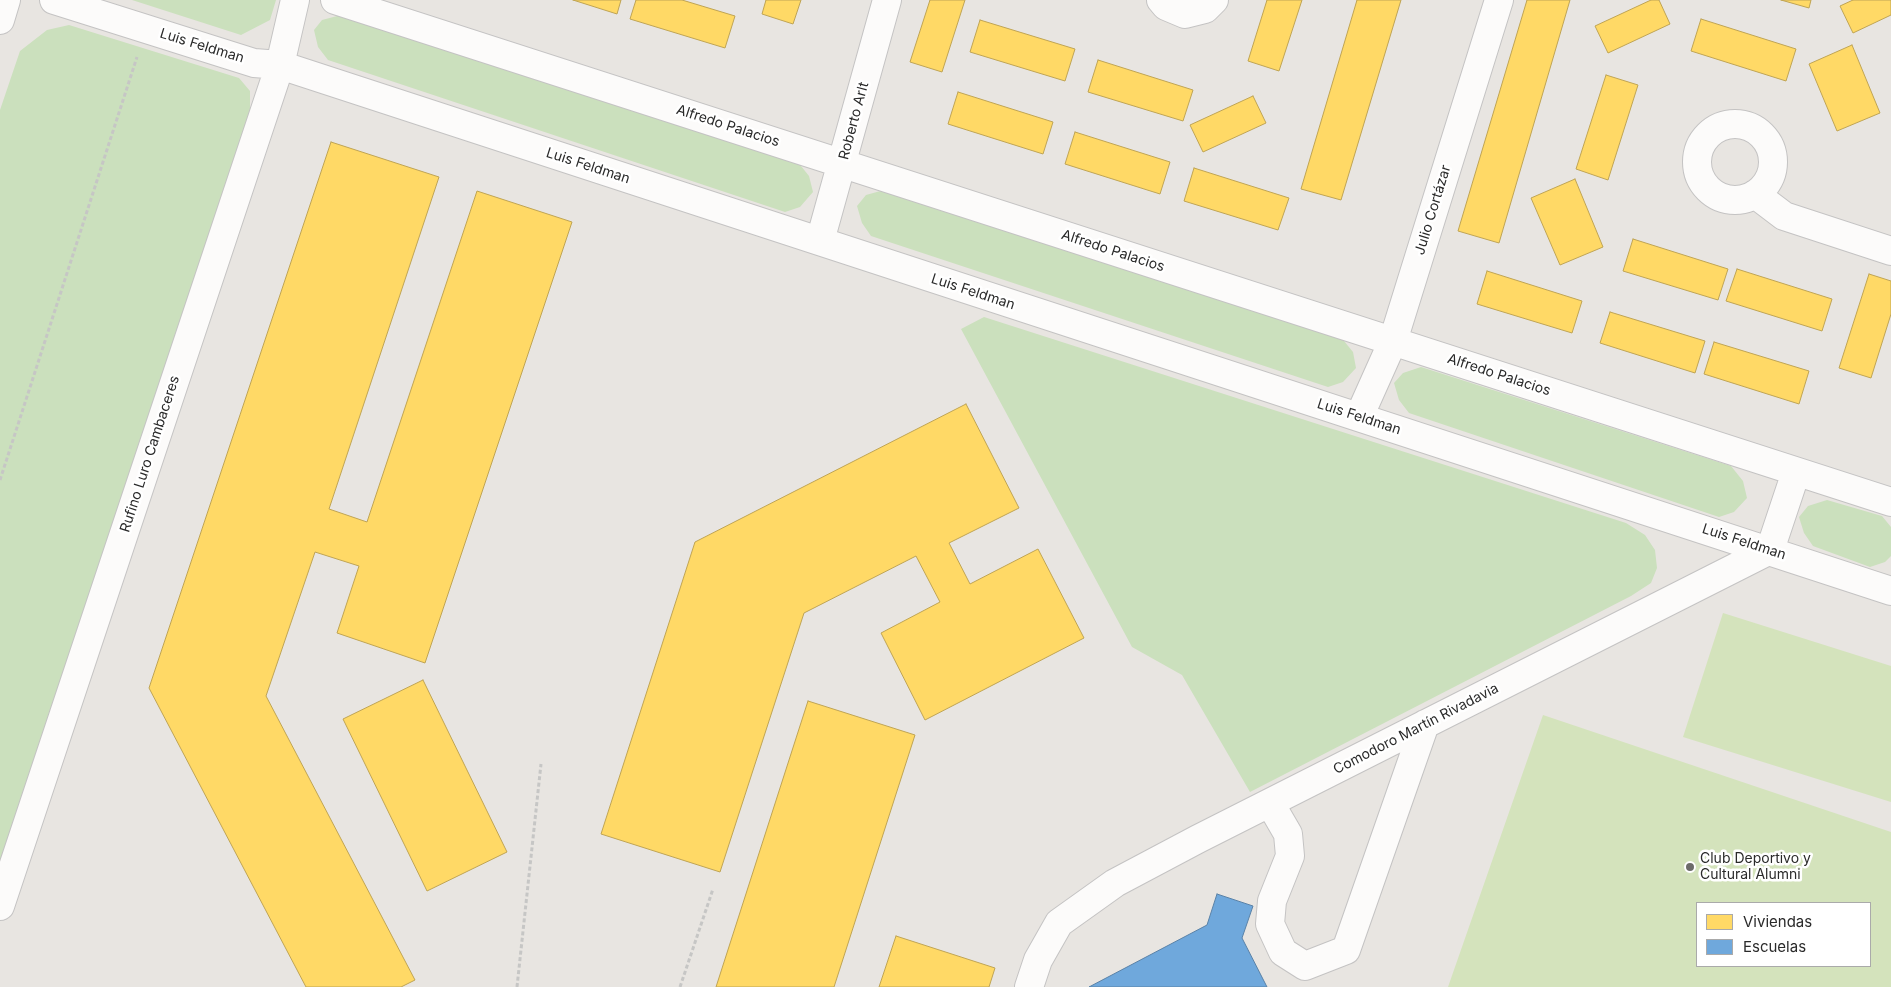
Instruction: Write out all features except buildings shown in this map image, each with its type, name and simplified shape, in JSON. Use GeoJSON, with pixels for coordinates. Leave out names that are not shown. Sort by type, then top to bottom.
{"type":"FeatureCollection","features":[{"type":"Feature","properties":{"kind":"street"},"geometry":{"type":"LineString","coordinates":[[0,20],[6,0]]}},
{"type":"Feature","properties":{"kind":"street","name":"Luis Feldman"},"geometry":{"type":"LineString","coordinates":[[54,0],[254,63],[280,66],[1891,591]]}},
{"type":"Feature","properties":{"kind":"street","name":"Rufino Luro Cambaceres"},"geometry":{"type":"LineString","coordinates":[[0,906],[280,66],[296,0]]}},
{"type":"Feature","properties":{"kind":"street","name":"Alfredo Palacios"},"geometry":{"type":"LineString","coordinates":[[335,0],[1891,502]]}},
{"type":"Feature","properties":{"kind":"street","name":"Roberto Arlt"},"geometry":{"type":"LineString","coordinates":[[820,241],[887,0]]}},
{"type":"Feature","properties":{"kind":"street"},"geometry":{"type":"LineString","coordinates":[[1161,0],[1166,6],[1185,14],[1205,9],[1214,0]]}},
{"type":"Feature","properties":{"kind":"street","name":"Julio Cortázar"},"geometry":{"type":"LineString","coordinates":[[1359,417],[1393,341],[1499,0]]}},
{"type":"Feature","properties":{"kind":"street"},"geometry":{"type":"LineString","coordinates":[[1755,194],[1784,216],[1891,251]]}},
{"type":"Feature","properties":{"kind":"street"},"geometry":{"type":"LineString","coordinates":[[1770,550],[1796,472]]}},
{"type":"Feature","properties":{"kind":"street","name":"Comodoro Martín Rivadavia"},"geometry":{"type":"LineString","coordinates":[[1029,987],[1038,960],[1059,923],[1115,883],[1770,550]]}},
{"type":"Feature","properties":{"kind":"street"},"geometry":{"type":"LineString","coordinates":[[1270,803],[1288,834],[1290,856],[1272,901],[1270,924],[1283,952],[1306,966],[1346,950],[1426,724]]}},
{"type":"Feature","properties":{"kind":"path"},"geometry":{"type":"LineString","coordinates":[[0,480],[146,29]]}},
{"type":"Feature","properties":{"kind":"path"},"geometry":{"type":"LineString","coordinates":[[518,987],[541,764]]}},
{"type":"Feature","properties":{"kind":"path"},"geometry":{"type":"LineString","coordinates":[[680,987],[713,889]]}},
{"type":"Feature","properties":{"kind":"green space"},"geometry":{"type":"Polygon","coordinates":[[[132,0],[276,0],[270,20],[241,35],[132,0]]]}},
{"type":"Feature","properties":{"kind":"green space"},"geometry":{"type":"Polygon","coordinates":[[[341,15],[797,161],[809,176],[813,192],[800,207],[785,212],[328,60],[318,47],[314,30],[322,20],[341,15]]]}},
{"type":"Feature","properties":{"kind":"green space"},"geometry":{"type":"Polygon","coordinates":[[[69,25],[239,78],[250,91],[250,110],[0,876],[0,110],[20,51],[47,30],[69,25]]]}},
{"type":"Feature","properties":{"kind":"green space"},"geometry":{"type":"Polygon","coordinates":[[[884,190],[1340,336],[1353,352],[1356,368],[1343,382],[1328,387],[871,236],[862,223],[857,206],[866,195],[884,190]]]}},
{"type":"Feature","properties":{"kind":"green space"},"geometry":{"type":"Polygon","coordinates":[[[984,317],[1626,523],[1645,535],[1655,550],[1657,568],[1651,583],[1631,596],[1250,792],[1182,675],[1132,647],[961,329],[984,317]]]}},
{"type":"Feature","properties":{"kind":"green space"},"geometry":{"type":"Polygon","coordinates":[[[1421,367],[1731,466],[1743,481],[1747,498],[1734,512],[1719,517],[1409,413],[1399,400],[1394,383],[1403,373],[1421,367]]]}},
{"type":"Feature","properties":{"kind":"green space"},"geometry":{"type":"Polygon","coordinates":[[[1827,500],[1882,516],[1891,527],[1891,556],[1885,562],[1870,567],[1813,546],[1804,533],[1799,517],[1808,506],[1827,500]]]}},
{"type":"Feature","properties":{"kind":"green space"},"geometry":{"type":"Polygon","coordinates":[[[1723,613],[1891,666],[1891,802],[1683,737],[1723,613]]]}},
{"type":"Feature","properties":{"kind":"green space","name":"Club Deportivo y Cultural Alumni"},"geometry":{"type":"Polygon","coordinates":[[[1543,715],[1891,832],[1891,987],[1448,987],[1543,715]]]}},
{"type":"Feature","properties":{"kind":"place","name":"Club Deportivo y Cultural Alumni"},"geometry":{"type":"Point","coordinates":[1690,867]}}]}
